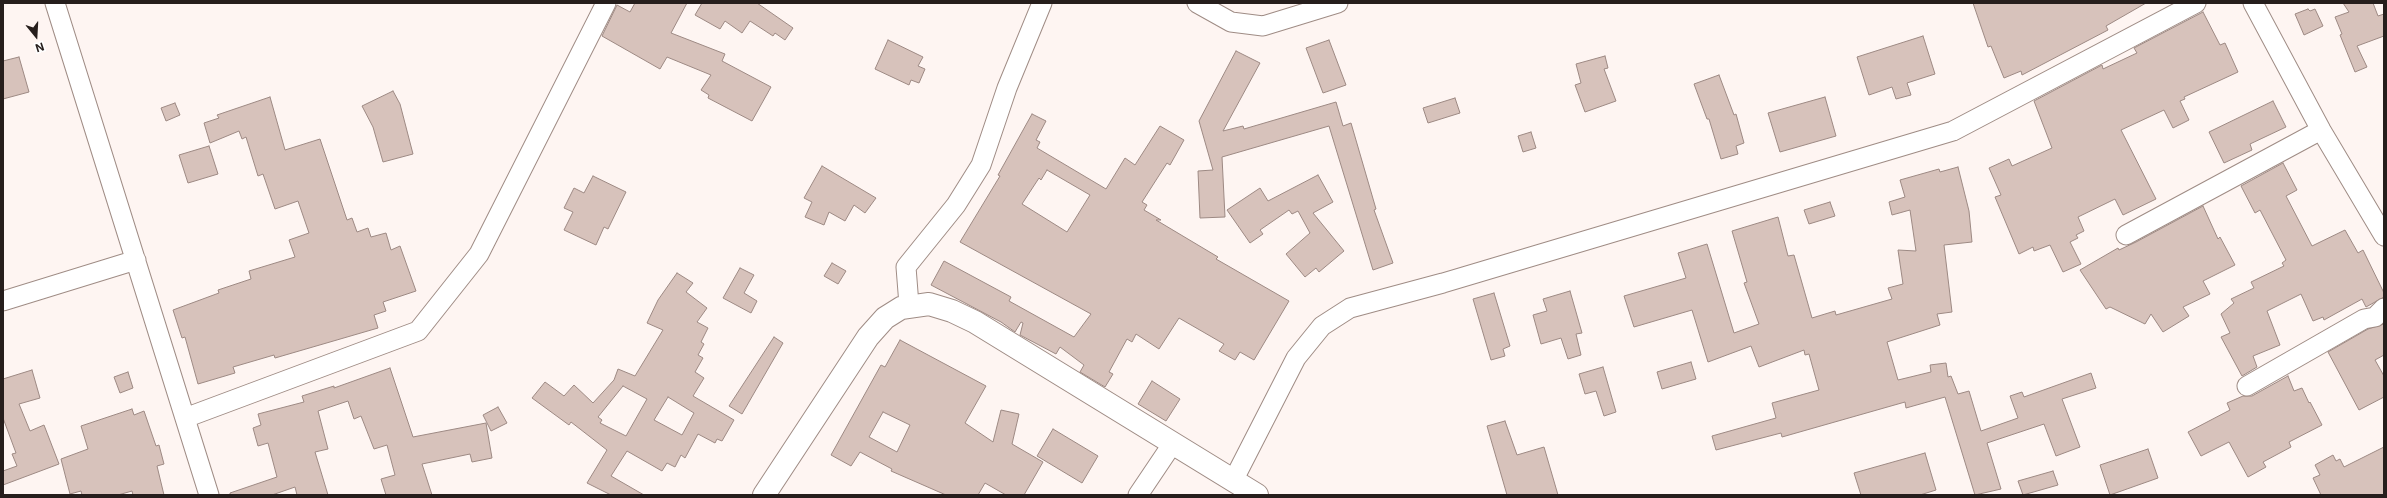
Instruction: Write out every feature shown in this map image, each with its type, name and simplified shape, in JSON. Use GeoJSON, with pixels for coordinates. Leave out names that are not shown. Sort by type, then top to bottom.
{"type":"FeatureCollection","features":[{"type":"Feature","properties":{"kind":"street"},"geometry":{"type":"LineString","coordinates":[[55,3],[209,495]]}},
{"type":"Feature","properties":{"kind":"street"},"geometry":{"type":"LineString","coordinates":[[185,418],[418,331],[479,254],[606,3]]}},
{"type":"Feature","properties":{"kind":"street"},"geometry":{"type":"LineString","coordinates":[[909,305],[906,267],[956,205],[981,165],[1007,88],[1042,3]]}},
{"type":"Feature","properties":{"kind":"street"},"geometry":{"type":"LineString","coordinates":[[1198,3],[1232,22],[1263,26],[1338,3]]}},
{"type":"Feature","properties":{"kind":"street"},"geometry":{"type":"LineString","coordinates":[[1232,481],[1296,358],[1322,326],[1350,308],[1530,258],[1953,131],[2196,3]]}},
{"type":"Feature","properties":{"kind":"street"},"geometry":{"type":"LineString","coordinates":[[2253,3],[2321,130],[2384,236]]}},
{"type":"Feature","properties":{"kind":"street"},"geometry":{"type":"LineString","coordinates":[[2126,235],[2321,130]]}},
{"type":"Feature","properties":{"kind":"street"},"geometry":{"type":"LineString","coordinates":[[3,301],[136,260]]}},
{"type":"Feature","properties":{"kind":"street"},"geometry":{"type":"LineString","coordinates":[[764,495],[868,337],[885,318],[909,305],[928,304],[952,311],[974,322],[1257,495]]}},
{"type":"Feature","properties":{"kind":"street"},"geometry":{"type":"LineString","coordinates":[[2247,386],[2364,319],[2375,317],[2384,308]]}},
{"type":"Feature","properties":{"kind":"street"},"geometry":{"type":"LineString","coordinates":[[1138,495],[1173,443]]}},
{"type":"Feature","properties":{"kind":"building"},"geometry":{"type":"Polygon","coordinates":[[[635,3],[687,3],[671,33],[725,54],[722,61],[771,87],[752,121],[708,98],[709,95],[701,90],[711,75],[667,57],[660,69],[602,36],[617,5],[630,12],[635,3]]]}},
{"type":"Feature","properties":{"kind":"building"},"geometry":{"type":"Polygon","coordinates":[[[702,3],[757,3],[793,28],[785,40],[775,33],[773,36],[750,21],[742,33],[725,21],[720,29],[695,15],[702,3]]]}},
{"type":"Feature","properties":{"kind":"building"},"geometry":{"type":"Polygon","coordinates":[[[1973,3],[2146,3],[2106,26],[2108,30],[2022,75],[2021,71],[2004,78],[1991,46],[1988,47],[1973,3]]]}},
{"type":"Feature","properties":{"kind":"building"},"geometry":{"type":"Polygon","coordinates":[[[2343,3],[2373,3],[2378,16],[2384,14],[2384,36],[2357,46],[2367,67],[2355,72],[2340,35],[2342,34],[2335,17],[2349,12],[2343,3]]]}},
{"type":"Feature","properties":{"kind":"building"},"geometry":{"type":"Polygon","coordinates":[[[2308,9],[2310,11],[2315,9],[2323,26],[2304,35],[2295,14],[2308,9]]]}},
{"type":"Feature","properties":{"kind":"building"},"geometry":{"type":"Polygon","coordinates":[[[2203,12],[2220,45],[2225,43],[2238,72],[2184,97],[2185,99],[2180,101],[2189,120],[2173,128],[2164,110],[2121,130],[2156,199],[2123,215],[2115,199],[2078,217],[2084,231],[2076,235],[2078,238],[2070,242],[2081,264],[2063,272],[2050,245],[2034,251],[2033,247],[2019,254],[1995,197],[2001,195],[1989,168],[2009,159],[2012,166],[2052,148],[2034,101],[2102,65],[2103,69],[2137,53],[2134,48],[2203,12]]]}},
{"type":"Feature","properties":{"kind":"building"},"geometry":{"type":"Polygon","coordinates":[[[1923,36],[1935,74],[1907,83],[1911,95],[1896,99],[1892,87],[1869,95],[1857,57],[1923,36]]]}},
{"type":"Feature","properties":{"kind":"building"},"geometry":{"type":"Polygon","coordinates":[[[888,40],[923,57],[918,66],[925,69],[919,83],[911,80],[909,85],[875,69],[888,40]]]}},
{"type":"Feature","properties":{"kind":"building"},"geometry":{"type":"Polygon","coordinates":[[[1329,40],[1346,85],[1323,93],[1306,48],[1329,40]]]}},
{"type":"Feature","properties":{"kind":"building"},"geometry":{"type":"Polygon","coordinates":[[[1236,51],[1260,63],[1223,131],[1243,126],[1244,129],[1336,102],[1343,126],[1351,123],[1376,209],[1374,210],[1393,263],[1373,270],[1329,126],[1222,157],[1225,217],[1200,218],[1198,171],[1213,170],[1199,121],[1236,51]]]}},
{"type":"Feature","properties":{"kind":"building"},"geometry":{"type":"Polygon","coordinates":[[[1605,56],[1608,68],[1604,69],[1616,101],[1585,112],[1575,85],[1581,83],[1576,64],[1605,56]]]}},
{"type":"Feature","properties":{"kind":"building"},"geometry":{"type":"Polygon","coordinates":[[[19,57],[29,92],[3,99],[3,61],[19,57]]]}},
{"type":"Feature","properties":{"kind":"building"},"geometry":{"type":"Polygon","coordinates":[[[1719,75],[1734,115],[1736,114],[1744,143],[1736,146],[1738,154],[1721,159],[1709,119],[1707,119],[1694,84],[1719,75]]]}},
{"type":"Feature","properties":{"kind":"building"},"geometry":{"type":"Polygon","coordinates":[[[393,91],[400,104],[413,154],[383,162],[373,127],[362,106],[393,91]]]}},
{"type":"Feature","properties":{"kind":"building"},"geometry":{"type":"Polygon","coordinates":[[[270,97],[285,150],[320,139],[347,220],[352,218],[357,232],[368,228],[371,237],[386,233],[391,250],[400,246],[416,291],[383,302],[386,311],[374,315],[378,328],[275,358],[274,355],[233,367],[235,373],[198,384],[185,337],[182,338],[173,310],[219,293],[218,290],[251,279],[249,271],[295,257],[289,240],[309,233],[298,201],[275,209],[263,174],[258,176],[246,137],[242,139],[239,131],[210,143],[204,123],[219,118],[217,115],[270,97]]]}},
{"type":"Feature","properties":{"kind":"building"},"geometry":{"type":"Polygon","coordinates":[[[1825,97],[1836,136],[1780,152],[1768,113],[1825,97]]]}},
{"type":"Feature","properties":{"kind":"building"},"geometry":{"type":"Polygon","coordinates":[[[1455,98],[1460,113],[1428,123],[1423,108],[1455,98]]]}},
{"type":"Feature","properties":{"kind":"building"},"geometry":{"type":"Polygon","coordinates":[[[2273,101],[2286,127],[2250,144],[2252,150],[2224,163],[2209,132],[2273,101]]]}},
{"type":"Feature","properties":{"kind":"building"},"geometry":{"type":"Polygon","coordinates":[[[175,103],[180,115],[166,121],[161,108],[175,103]]]}},
{"type":"Feature","properties":{"kind":"building"},"geometry":{"type":"Polygon","coordinates":[[[1032,114],[1046,121],[1036,140],[1040,142],[1037,148],[1106,189],[1125,158],[1135,165],[1160,126],[1184,140],[1170,165],[1167,163],[1142,202],[1147,205],[1144,210],[1161,220],[1156,220],[1218,257],[1216,259],[1289,301],[1254,360],[1240,352],[1235,360],[1219,351],[1224,344],[1179,318],[1159,349],[1136,334],[1132,342],[1127,339],[1109,372],[1113,374],[1105,387],[1080,372],[1084,365],[1060,347],[1056,354],[1020,335],[1023,323],[1021,322],[1015,332],[1001,322],[931,285],[944,261],[1011,297],[1009,301],[1074,337],[1091,314],[960,242],[1000,176],[998,175],[1032,114]],[[1047,170],[1041,180],[1039,178],[1022,204],[1067,232],[1090,195],[1047,170]]]}},
{"type":"Feature","properties":{"kind":"building"},"geometry":{"type":"Polygon","coordinates":[[[1531,132],[1536,148],[1523,152],[1518,136],[1531,132]]]}},
{"type":"Feature","properties":{"kind":"building"},"geometry":{"type":"Polygon","coordinates":[[[209,146],[218,174],[188,183],[179,155],[209,146]]]}},
{"type":"Feature","properties":{"kind":"building"},"geometry":{"type":"Polygon","coordinates":[[[2283,163],[2297,190],[2286,196],[2312,246],[2345,230],[2358,253],[2363,250],[2384,293],[2384,297],[2366,307],[2362,299],[2324,320],[2323,317],[2313,321],[2301,294],[2267,311],[2280,345],[2253,356],[2257,367],[2242,376],[2221,337],[2230,333],[2221,314],[2234,303],[2231,299],[2254,288],[2251,282],[2284,266],[2282,263],[2286,260],[2260,210],[2255,213],[2241,186],[2283,163]]]}},
{"type":"Feature","properties":{"kind":"building"},"geometry":{"type":"Polygon","coordinates":[[[822,166],[876,198],[865,213],[854,205],[845,221],[829,212],[824,225],[805,217],[812,202],[804,198],[822,166]]]}},
{"type":"Feature","properties":{"kind":"building"},"geometry":{"type":"Polygon","coordinates":[[[1958,167],[1969,211],[1972,242],[1944,245],[1952,312],[1937,314],[1940,325],[1887,342],[1898,380],[1931,372],[1930,365],[1946,363],[1948,377],[1951,376],[1958,394],[1969,391],[1981,431],[2018,418],[2010,396],[2022,392],[2024,397],[2091,373],[2096,388],[2062,399],[2080,447],[2056,456],[2044,424],[1987,443],[2001,489],[1975,495],[1945,397],[1906,408],[1905,402],[1782,437],[1781,433],[1716,450],[1712,436],[1776,418],[1772,403],[1819,390],[1809,354],[1805,355],[1804,350],[1759,367],[1751,346],[1708,362],[1692,310],[1634,327],[1624,296],[1686,278],[1678,253],[1707,244],[1734,333],[1759,324],[1744,283],[1747,282],[1732,231],[1778,217],[1788,256],[1794,255],[1812,318],[1835,311],[1836,315],[1892,299],[1888,288],[1903,284],[1898,250],[1916,251],[1910,210],[1892,215],[1889,202],[1905,197],[1900,180],[1939,169],[1940,172],[1958,167]]]}},
{"type":"Feature","properties":{"kind":"building"},"geometry":{"type":"Polygon","coordinates":[[[1318,175],[1333,202],[1313,213],[1344,251],[1319,272],[1316,268],[1305,277],[1286,254],[1310,233],[1298,211],[1292,214],[1289,210],[1260,230],[1263,234],[1250,243],[1227,210],[1260,188],[1268,201],[1318,175]]]}},
{"type":"Feature","properties":{"kind":"building"},"geometry":{"type":"Polygon","coordinates":[[[593,176],[626,192],[608,229],[604,227],[596,245],[564,230],[573,212],[564,208],[574,188],[584,193],[593,176]]]}},
{"type":"Feature","properties":{"kind":"building"},"geometry":{"type":"Polygon","coordinates":[[[1830,202],[1835,216],[1809,224],[1804,210],[1830,202]]]}},
{"type":"Feature","properties":{"kind":"building"},"geometry":{"type":"Polygon","coordinates":[[[2203,206],[2218,239],[2220,237],[2235,265],[2203,281],[2210,294],[2183,307],[2189,316],[2163,332],[2151,314],[2145,324],[2110,307],[2106,309],[2080,270],[2118,248],[2119,250],[2136,242],[2203,206]]]}},
{"type":"Feature","properties":{"kind":"building"},"geometry":{"type":"Polygon","coordinates":[[[832,263],[846,271],[838,284],[824,276],[832,263]]]}},
{"type":"Feature","properties":{"kind":"building"},"geometry":{"type":"Polygon","coordinates":[[[740,268],[754,275],[744,293],[757,301],[751,313],[723,298],[740,268]]]}},
{"type":"Feature","properties":{"kind":"building"},"geometry":{"type":"Polygon","coordinates":[[[677,273],[693,283],[686,292],[707,308],[697,322],[708,328],[701,342],[704,344],[698,355],[703,358],[695,372],[704,378],[693,396],[734,420],[722,441],[717,439],[715,443],[698,434],[685,458],[681,455],[675,467],[667,463],[662,471],[627,451],[611,476],[644,495],[611,495],[587,483],[607,450],[571,422],[569,425],[532,398],[545,382],[564,396],[574,385],[593,403],[614,380],[618,369],[635,376],[663,330],[647,323],[658,300],[677,273]],[[623,386],[598,417],[602,420],[600,423],[626,436],[647,399],[623,386]],[[668,397],[654,420],[682,435],[694,413],[668,397]]]}},
{"type":"Feature","properties":{"kind":"building"},"geometry":{"type":"Polygon","coordinates":[[[1570,291],[1582,333],[1576,334],[1581,355],[1568,359],[1561,338],[1541,344],[1533,315],[1547,311],[1543,299],[1570,291]]]}},
{"type":"Feature","properties":{"kind":"building"},"geometry":{"type":"Polygon","coordinates":[[[1494,293],[1510,346],[1503,349],[1505,356],[1491,360],[1473,299],[1494,293]]]}},
{"type":"Feature","properties":{"kind":"building"},"geometry":{"type":"Polygon","coordinates":[[[2384,324],[2384,355],[2375,360],[2384,376],[2384,397],[2359,410],[2328,352],[2368,329],[2384,324]]]}},
{"type":"Feature","properties":{"kind":"building"},"geometry":{"type":"Polygon","coordinates":[[[774,337],[783,343],[742,414],[729,406],[774,337]]]}},
{"type":"Feature","properties":{"kind":"building"},"geometry":{"type":"Polygon","coordinates":[[[900,340],[986,386],[965,423],[993,442],[1001,410],[1019,414],[1012,444],[1043,462],[1024,495],[1006,495],[985,483],[978,495],[946,495],[891,471],[892,469],[860,452],[851,466],[831,455],[881,365],[885,367],[900,340]],[[883,412],[869,437],[897,452],[910,425],[883,412]]]}},
{"type":"Feature","properties":{"kind":"building"},"geometry":{"type":"Polygon","coordinates":[[[1691,362],[1696,379],[1662,389],[1657,372],[1691,362]]]}},
{"type":"Feature","properties":{"kind":"building"},"geometry":{"type":"Polygon","coordinates":[[[1603,367],[1616,412],[1604,416],[1596,391],[1585,394],[1579,374],[1603,367]]]}},
{"type":"Feature","properties":{"kind":"building"},"geometry":{"type":"Polygon","coordinates":[[[390,368],[413,437],[486,423],[492,458],[472,462],[470,454],[422,464],[432,495],[386,495],[381,479],[395,475],[387,445],[374,449],[361,416],[354,419],[348,401],[318,411],[328,449],[315,452],[328,495],[297,495],[295,487],[272,495],[230,495],[230,493],[277,477],[268,443],[258,446],[253,428],[261,425],[258,414],[304,402],[302,396],[334,386],[334,388],[390,368]]]}},
{"type":"Feature","properties":{"kind":"building"},"geometry":{"type":"Polygon","coordinates":[[[32,370],[40,398],[19,404],[30,431],[44,425],[59,464],[3,485],[3,471],[17,466],[12,454],[16,453],[3,418],[3,379],[32,370]]]}},
{"type":"Feature","properties":{"kind":"building"},"geometry":{"type":"Polygon","coordinates":[[[128,372],[133,388],[120,393],[114,377],[128,372]]]}},
{"type":"Feature","properties":{"kind":"building"},"geometry":{"type":"Polygon","coordinates":[[[2288,376],[2294,391],[2302,388],[2322,425],[2289,442],[2291,447],[2263,462],[2266,467],[2248,477],[2229,442],[2201,456],[2188,432],[2230,410],[2227,403],[2243,396],[2252,396],[2288,376]]]}},
{"type":"Feature","properties":{"kind":"building"},"geometry":{"type":"Polygon","coordinates":[[[1152,381],[1180,399],[1166,421],[1138,404],[1152,381]]]}},
{"type":"Feature","properties":{"kind":"building"},"geometry":{"type":"Polygon","coordinates":[[[498,407],[507,423],[491,431],[483,415],[498,407]]]}},
{"type":"Feature","properties":{"kind":"building"},"geometry":{"type":"Polygon","coordinates":[[[132,409],[134,415],[144,411],[156,446],[159,445],[164,464],[157,466],[164,495],[133,495],[132,491],[118,495],[82,495],[81,491],[70,494],[61,459],[88,449],[81,426],[132,409]]]}},
{"type":"Feature","properties":{"kind":"building"},"geometry":{"type":"Polygon","coordinates":[[[1505,421],[1517,455],[1544,447],[1558,495],[1507,495],[1487,426],[1505,421]]]}},
{"type":"Feature","properties":{"kind":"building"},"geometry":{"type":"Polygon","coordinates":[[[1053,429],[1098,456],[1082,483],[1037,456],[1053,429]]]}},
{"type":"Feature","properties":{"kind":"building"},"geometry":{"type":"Polygon","coordinates":[[[2384,447],[2384,495],[2321,495],[2313,478],[2320,475],[2315,465],[2333,455],[2336,461],[2340,459],[2344,467],[2384,447]]]}},
{"type":"Feature","properties":{"kind":"building"},"geometry":{"type":"Polygon","coordinates":[[[2148,449],[2158,478],[2110,495],[2100,465],[2148,449]]]}},
{"type":"Feature","properties":{"kind":"building"},"geometry":{"type":"Polygon","coordinates":[[[1925,453],[1936,490],[1920,495],[1861,495],[1854,473],[1925,453]]]}},
{"type":"Feature","properties":{"kind":"building"},"geometry":{"type":"Polygon","coordinates":[[[2053,471],[2058,485],[2023,495],[2018,481],[2053,471]]]}}]}
